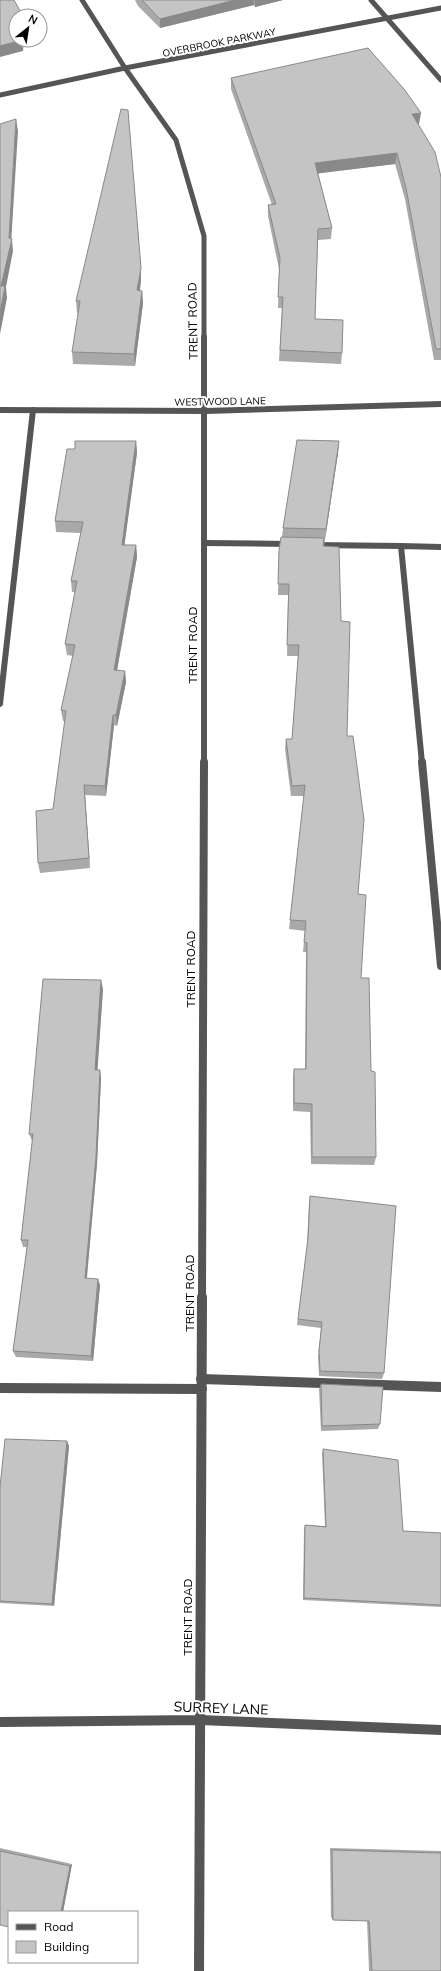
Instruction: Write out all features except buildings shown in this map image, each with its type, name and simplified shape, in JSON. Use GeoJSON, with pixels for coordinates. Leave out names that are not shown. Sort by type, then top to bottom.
{"type":"FeatureCollection","features":[{"type":"Feature","properties":{"kind":"street","name":"TRENT ROAD"},"geometry":{"type":"LineString","coordinates":[[82,0],[125,68],[176,140],[204,236],[205,543],[199,1971]]}},
{"type":"Feature","properties":{"kind":"street"},"geometry":{"type":"LineString","coordinates":[[371,0],[441,80]]}},
{"type":"Feature","properties":{"kind":"street","name":"OVERBROOK PARKWAY"},"geometry":{"type":"LineString","coordinates":[[0,96],[125,68],[441,8]]}},
{"type":"Feature","properties":{"kind":"street","name":"WESTWOOD LANE"},"geometry":{"type":"LineString","coordinates":[[0,410],[205,411],[441,404]]}},
{"type":"Feature","properties":{"kind":"street"},"geometry":{"type":"LineString","coordinates":[[0,704],[33,410]]}},
{"type":"Feature","properties":{"kind":"street"},"geometry":{"type":"LineString","coordinates":[[205,543],[299,544]]}},
{"type":"Feature","properties":{"kind":"street"},"geometry":{"type":"LineString","coordinates":[[307,545],[441,547]]}},
{"type":"Feature","properties":{"kind":"street"},"geometry":{"type":"LineString","coordinates":[[401,546],[441,966]]}},
{"type":"Feature","properties":{"kind":"street"},"geometry":{"type":"LineString","coordinates":[[202,1379],[441,1387]]}},
{"type":"Feature","properties":{"kind":"street"},"geometry":{"type":"LineString","coordinates":[[0,1388],[202,1389]]}},
{"type":"Feature","properties":{"kind":"street","name":"SURREY LANE"},"geometry":{"type":"LineString","coordinates":[[0,1722],[200,1720],[441,1730]]}}]}
